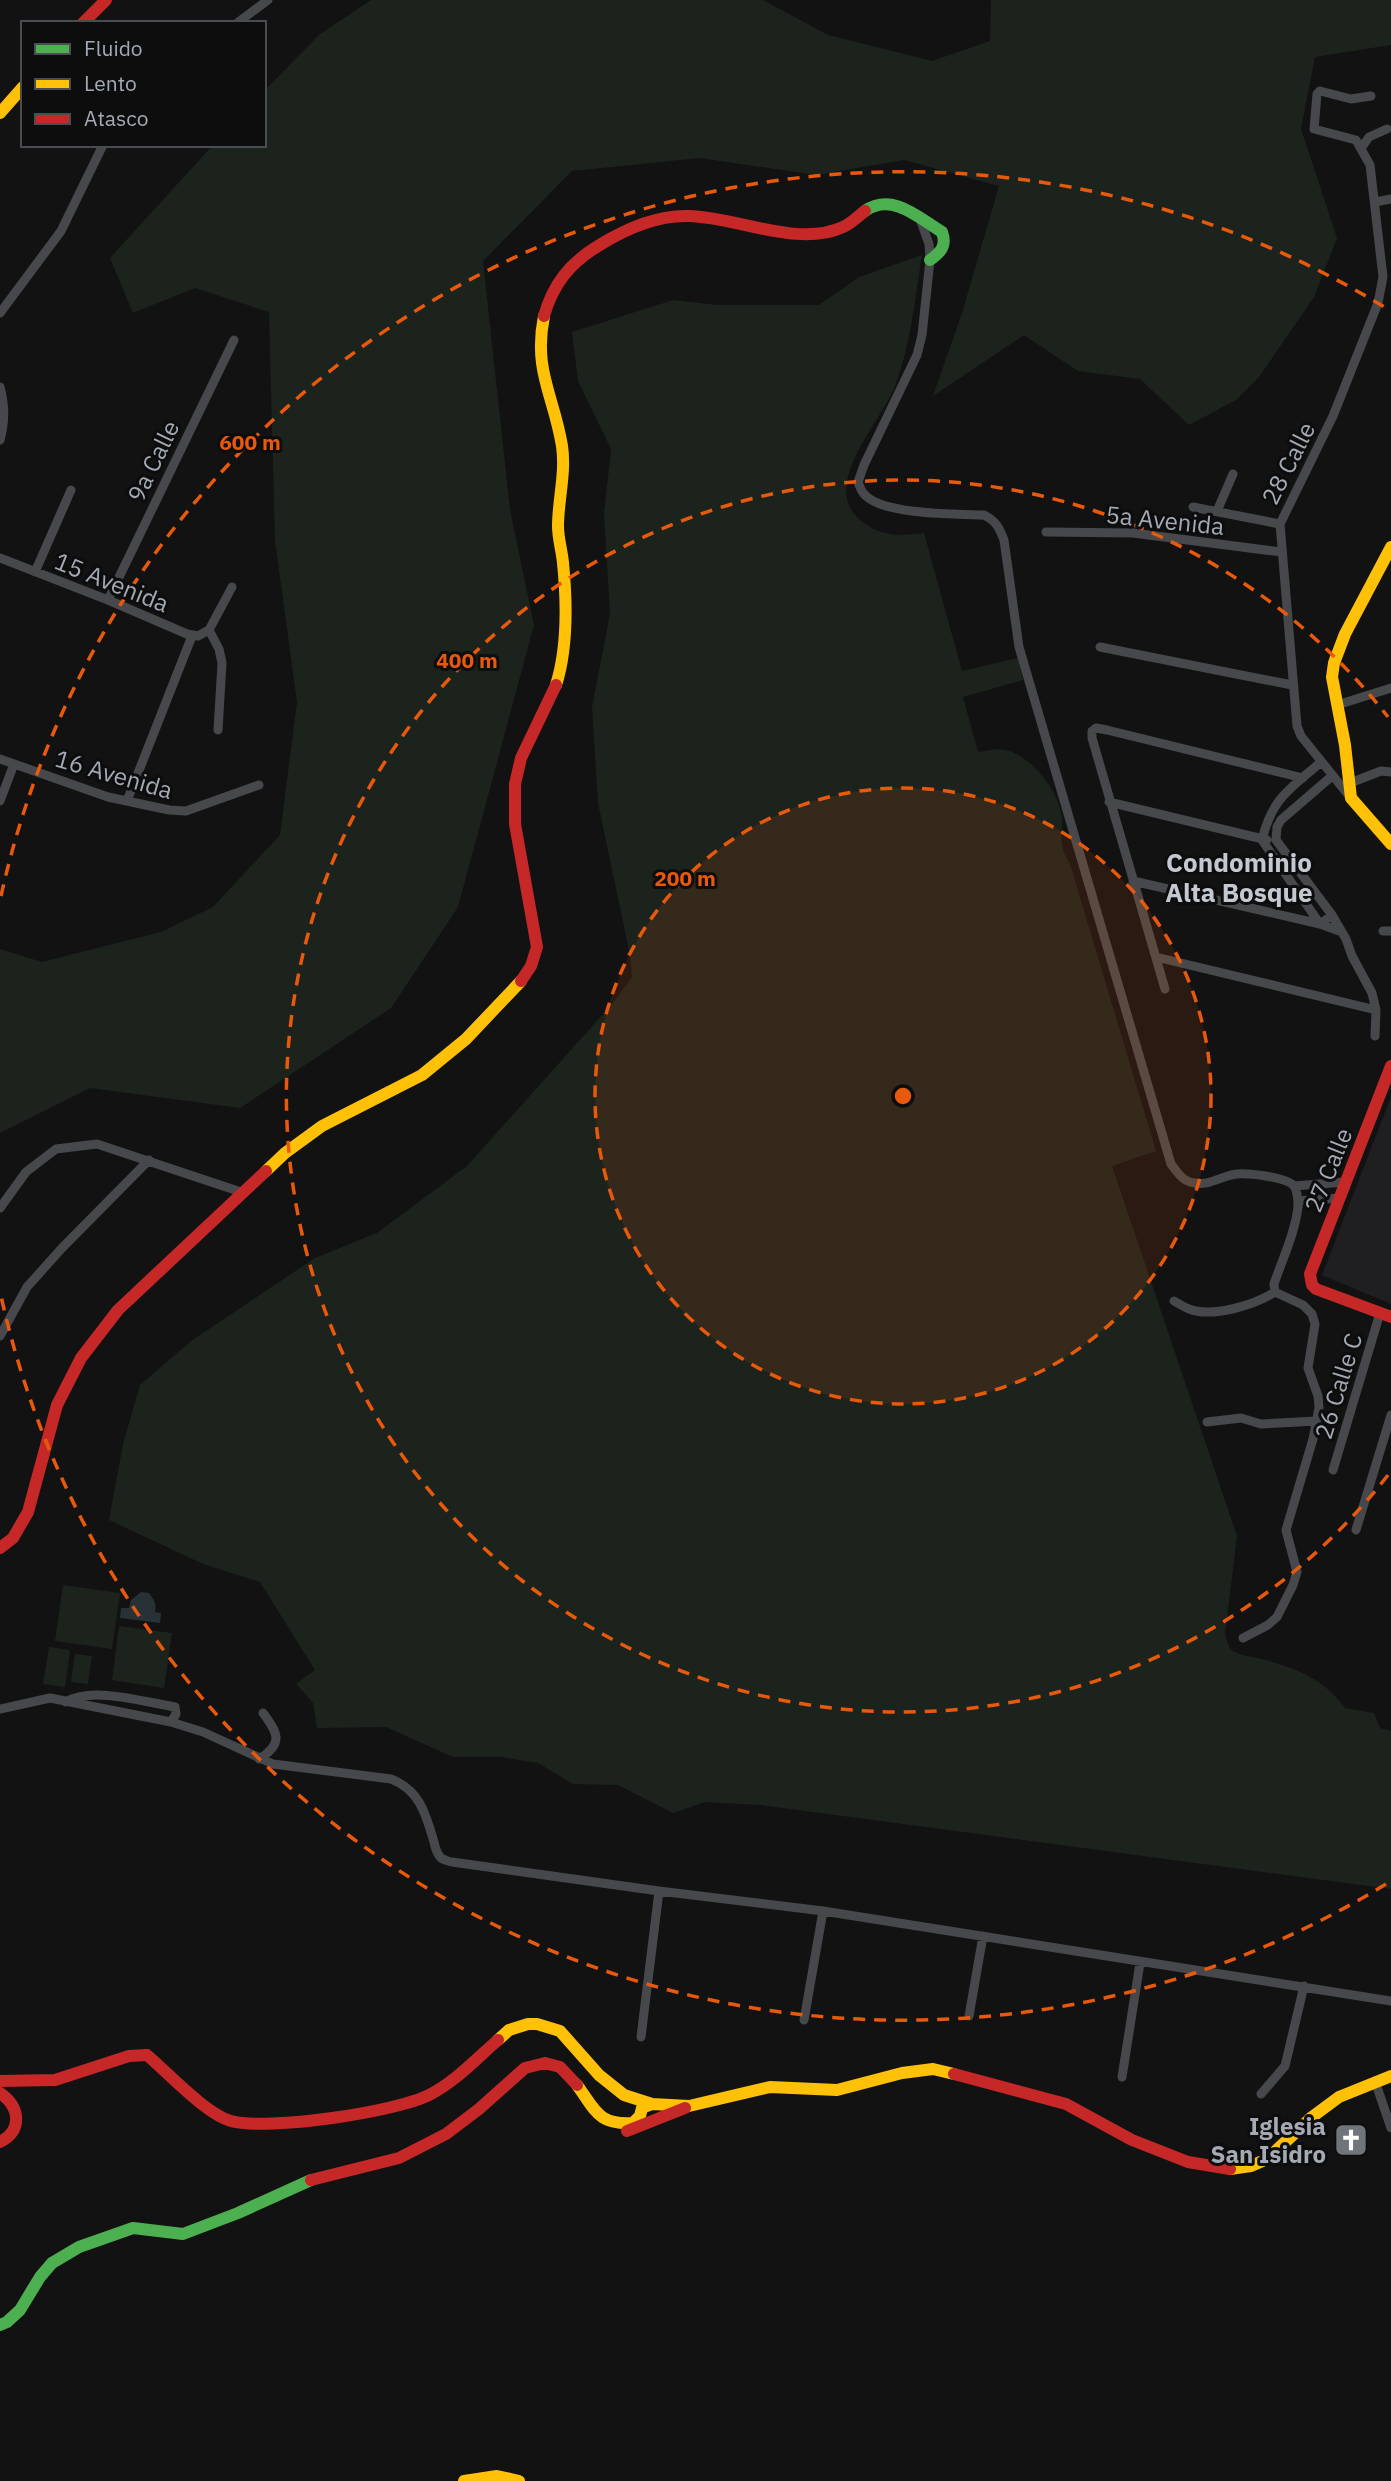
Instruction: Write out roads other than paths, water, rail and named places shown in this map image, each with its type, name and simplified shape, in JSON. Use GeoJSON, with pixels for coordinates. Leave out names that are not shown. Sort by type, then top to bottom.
{"type":"FeatureCollection","features":[{"type":"Feature","properties":{"kind":"street"},"geometry":{"type":"LineString","coordinates":[[85,21],[106,0]]}},
{"type":"Feature","properties":{"kind":"street"},"geometry":{"type":"LineString","coordinates":[[240,21],[268,0]]}},
{"type":"Feature","properties":{"kind":"street"},"geometry":{"type":"LineString","coordinates":[[0,113],[21,89]]}},
{"type":"Feature","properties":{"kind":"street"},"geometry":{"type":"LineString","coordinates":[[1371,96],[1351,99],[1320,91],[1317,94],[1314,129],[1359,143],[1387,129]]}},
{"type":"Feature","properties":{"kind":"street","name":"28 Calle"},"geometry":{"type":"LineString","coordinates":[[1351,798],[1301,736],[1297,726],[1280,524],[1333,416],[1378,303],[1386,255],[1370,165],[1359,143]]}},
{"type":"Feature","properties":{"kind":"street"},"geometry":{"type":"LineString","coordinates":[[0,313],[61,231],[102,147]]}},
{"type":"Feature","properties":{"kind":"street"},"geometry":{"type":"LineString","coordinates":[[1375,202],[1391,199]]}},
{"type":"Feature","properties":{"kind":"street"},"geometry":{"type":"LineString","coordinates":[[0,1548],[13,1538],[28,1513],[57,1405],[81,1358],[118,1310],[285,1153],[322,1126],[422,1075],[466,1039],[524,978],[531,966],[537,947],[515,821],[513,793],[517,769],[552,696],[560,670],[566,619],[563,562],[558,532],[563,462],[561,438],[545,387],[541,335],[547,305],[561,277],[577,260],[632,229],[660,220],[686,215],[812,235],[845,227],[869,206],[885,203],[904,208],[942,232],[945,238],[943,251],[930,260],[922,335],[917,355],[864,466],[858,481],[861,491],[878,503],[923,513],[984,515],[999,526],[1004,540],[1018,647],[1171,1164],[1182,1179],[1196,1184],[1235,1174],[1281,1180],[1294,1186],[1345,1181]]}},
{"type":"Feature","properties":{"kind":"street","name":"9a Calle"},"geometry":{"type":"LineString","coordinates":[[108,600],[234,340]]}},
{"type":"Feature","properties":{"kind":"street"},"geometry":{"type":"LineString","coordinates":[[0,387],[5,409],[5,423],[0,440]]}},
{"type":"Feature","properties":{"kind":"street"},"geometry":{"type":"LineString","coordinates":[[1217,511],[1233,474]]}},
{"type":"Feature","properties":{"kind":"street"},"geometry":{"type":"LineString","coordinates":[[35,572],[71,491]]}},
{"type":"Feature","properties":{"kind":"street"},"geometry":{"type":"LineString","coordinates":[[1193,507],[1280,524]]}},
{"type":"Feature","properties":{"kind":"street","name":"5a Avenida"},"geometry":{"type":"LineString","coordinates":[[1046,532],[1133,533],[1281,552]]}},
{"type":"Feature","properties":{"kind":"street"},"geometry":{"type":"LineString","coordinates":[[1391,547],[1337,653],[1332,677],[1351,798],[1391,844]]}},
{"type":"Feature","properties":{"kind":"street","name":"15 Avenida"},"geometry":{"type":"LineString","coordinates":[[0,558],[192,636],[202,635],[209,630]]}},
{"type":"Feature","properties":{"kind":"street"},"geometry":{"type":"LineString","coordinates":[[218,730],[222,663],[219,649],[209,630],[232,587]]}},
{"type":"Feature","properties":{"kind":"street"},"geometry":{"type":"LineString","coordinates":[[127,802],[192,636]]}},
{"type":"Feature","properties":{"kind":"street"},"geometry":{"type":"LineString","coordinates":[[1100,647],[1292,685]]}},
{"type":"Feature","properties":{"kind":"street"},"geometry":{"type":"LineString","coordinates":[[1337,705],[1391,688]]}},
{"type":"Feature","properties":{"kind":"street"},"geometry":{"type":"LineString","coordinates":[[1165,989],[1109,802],[1092,732],[1096,728],[1303,778]]}},
{"type":"Feature","properties":{"kind":"street","name":"16 Avenida"},"geometry":{"type":"LineString","coordinates":[[0,759],[108,797],[174,811],[186,811],[259,785]]}},
{"type":"Feature","properties":{"kind":"street"},"geometry":{"type":"LineString","coordinates":[[1320,924],[1262,840],[1268,816],[1280,799],[1321,762]]}},
{"type":"Feature","properties":{"kind":"street"},"geometry":{"type":"LineString","coordinates":[[0,801],[14,764]]}},
{"type":"Feature","properties":{"kind":"street"},"geometry":{"type":"LineString","coordinates":[[1350,783],[1381,771],[1391,772]]}},
{"type":"Feature","properties":{"kind":"street"},"geometry":{"type":"LineString","coordinates":[[1332,776],[1281,820],[1277,827],[1276,840],[1342,932],[1372,993],[1377,1010],[1375,1036]]}},
{"type":"Feature","properties":{"kind":"street"},"geometry":{"type":"LineString","coordinates":[[1109,802],[1262,840],[1276,840]]}},
{"type":"Feature","properties":{"kind":"street"},"geometry":{"type":"LineString","coordinates":[[1133,881],[1320,924],[1342,932]]}},
{"type":"Feature","properties":{"kind":"street"},"geometry":{"type":"LineString","coordinates":[[1320,924],[1332,915]]}},
{"type":"Feature","properties":{"kind":"street"},"geometry":{"type":"LineString","coordinates":[[1156,957],[1377,1010]]}},
{"type":"Feature","properties":{"kind":"street","name":"27 Calle"},"geometry":{"type":"LineString","coordinates":[[1385,1315],[1316,1289],[1311,1283],[1310,1270],[1391,1066]]}},
{"type":"Feature","properties":{"kind":"street"},"geometry":{"type":"LineString","coordinates":[[0,1208],[26,1172],[56,1149],[97,1144],[241,1192]]}},
{"type":"Feature","properties":{"kind":"street"},"geometry":{"type":"LineString","coordinates":[[0,1336],[27,1287],[149,1160]]}},
{"type":"Feature","properties":{"kind":"street"},"geometry":{"type":"LineString","coordinates":[[1275,1292],[1274,1284],[1296,1217],[1298,1200],[1294,1186]]}},
{"type":"Feature","properties":{"kind":"street"},"geometry":{"type":"LineString","coordinates":[[1298,1200],[1339,1198]]}},
{"type":"Feature","properties":{"kind":"street"},"geometry":{"type":"LineString","coordinates":[[1174,1301],[1191,1310],[1219,1311],[1246,1307],[1275,1292]]}},
{"type":"Feature","properties":{"kind":"street"},"geometry":{"type":"LineString","coordinates":[[1243,1638],[1277,1617],[1293,1585],[1297,1572],[1286,1530],[1319,1408],[1318,1396],[1308,1368],[1315,1324],[1312,1314],[1303,1305],[1275,1292]]}},
{"type":"Feature","properties":{"kind":"street","name":"26 Calle C"},"geometry":{"type":"LineString","coordinates":[[1333,1470],[1385,1315]]}},
{"type":"Feature","properties":{"kind":"street"},"geometry":{"type":"LineString","coordinates":[[1356,1530],[1391,1415]]}},
{"type":"Feature","properties":{"kind":"street"},"geometry":{"type":"LineString","coordinates":[[1207,1422],[1241,1418],[1261,1424],[1317,1421]]}},
{"type":"Feature","properties":{"kind":"street"},"geometry":{"type":"LineString","coordinates":[[66,1703],[73,1698],[102,1695],[175,1707],[176,1714],[171,1722]]}},
{"type":"Feature","properties":{"kind":"street"},"geometry":{"type":"LineString","coordinates":[[0,1709],[50,1698],[171,1722],[203,1732],[272,1764],[391,1779],[403,1784],[415,1795],[425,1810],[436,1851],[441,1858],[452,1862],[823,1911],[1391,2001]]}},
{"type":"Feature","properties":{"kind":"street"},"geometry":{"type":"LineString","coordinates":[[259,1759],[272,1751],[276,1740],[275,1729],[263,1713]]}},
{"type":"Feature","properties":{"kind":"street"},"geometry":{"type":"LineString","coordinates":[[642,2037],[660,1891]]}},
{"type":"Feature","properties":{"kind":"street"},"geometry":{"type":"LineString","coordinates":[[804,2020],[823,1911]]}},
{"type":"Feature","properties":{"kind":"street"},"geometry":{"type":"LineString","coordinates":[[970,2017],[983,1936]]}},
{"type":"Feature","properties":{"kind":"street"},"geometry":{"type":"LineString","coordinates":[[1122,2077],[1140,1963]]}},
{"type":"Feature","properties":{"kind":"street"},"geometry":{"type":"LineString","coordinates":[[1261,2094],[1285,2066],[1304,1986]]}},
{"type":"Feature","properties":{"kind":"street"},"geometry":{"type":"LineString","coordinates":[[0,2081],[59,2080],[84,2074],[128,2054],[139,2053],[146,2055],[212,2112],[230,2121],[258,2125],[368,2113],[428,2096],[444,2087],[509,2030],[537,2024],[560,2031],[599,2075],[638,2102],[689,2106]]}},
{"type":"Feature","properties":{"kind":"street"},"geometry":{"type":"LineString","coordinates":[[0,2325],[20,2310],[52,2263],[79,2247],[133,2228],[183,2234],[238,2213],[304,2182],[399,2158],[446,2134],[525,2068],[545,2061],[558,2065],[568,2074],[603,2120],[625,2131],[689,2106],[769,2087],[837,2090],[902,2073],[933,2069],[1058,2101],[1074,2107],[1132,2140],[1188,2162],[1235,2169],[1266,2159],[1312,2117],[1339,2097],[1391,2077]]}},
{"type":"Feature","properties":{"kind":"street"},"geometry":{"type":"LineString","coordinates":[[1375,2081],[1389,2114],[1391,2127]]}},
{"type":"Feature","properties":{"kind":"street"},"geometry":{"type":"LineString","coordinates":[[0,2094],[13,2103],[17,2122],[11,2135],[0,2142]]}},
{"type":"Feature","properties":{"kind":"street"},"geometry":{"type":"LineString","coordinates":[[613,2125],[633,2123],[640,2116],[638,2102]]}},
{"type":"Feature","properties":{"kind":"street"},"geometry":{"type":"LineString","coordinates":[[464,2481],[497,2476],[519,2481]]}},
{"type":"Feature","properties":{"kind":"place","name":"Iglesia San Isidro"},"geometry":{"type":"Point","coordinates":[1351,2140]}},
{"type":"Feature","properties":{"kind":"district","name":"Condominio Alta Bosque"},"geometry":{"type":"Point","coordinates":[1239,877]}}]}
